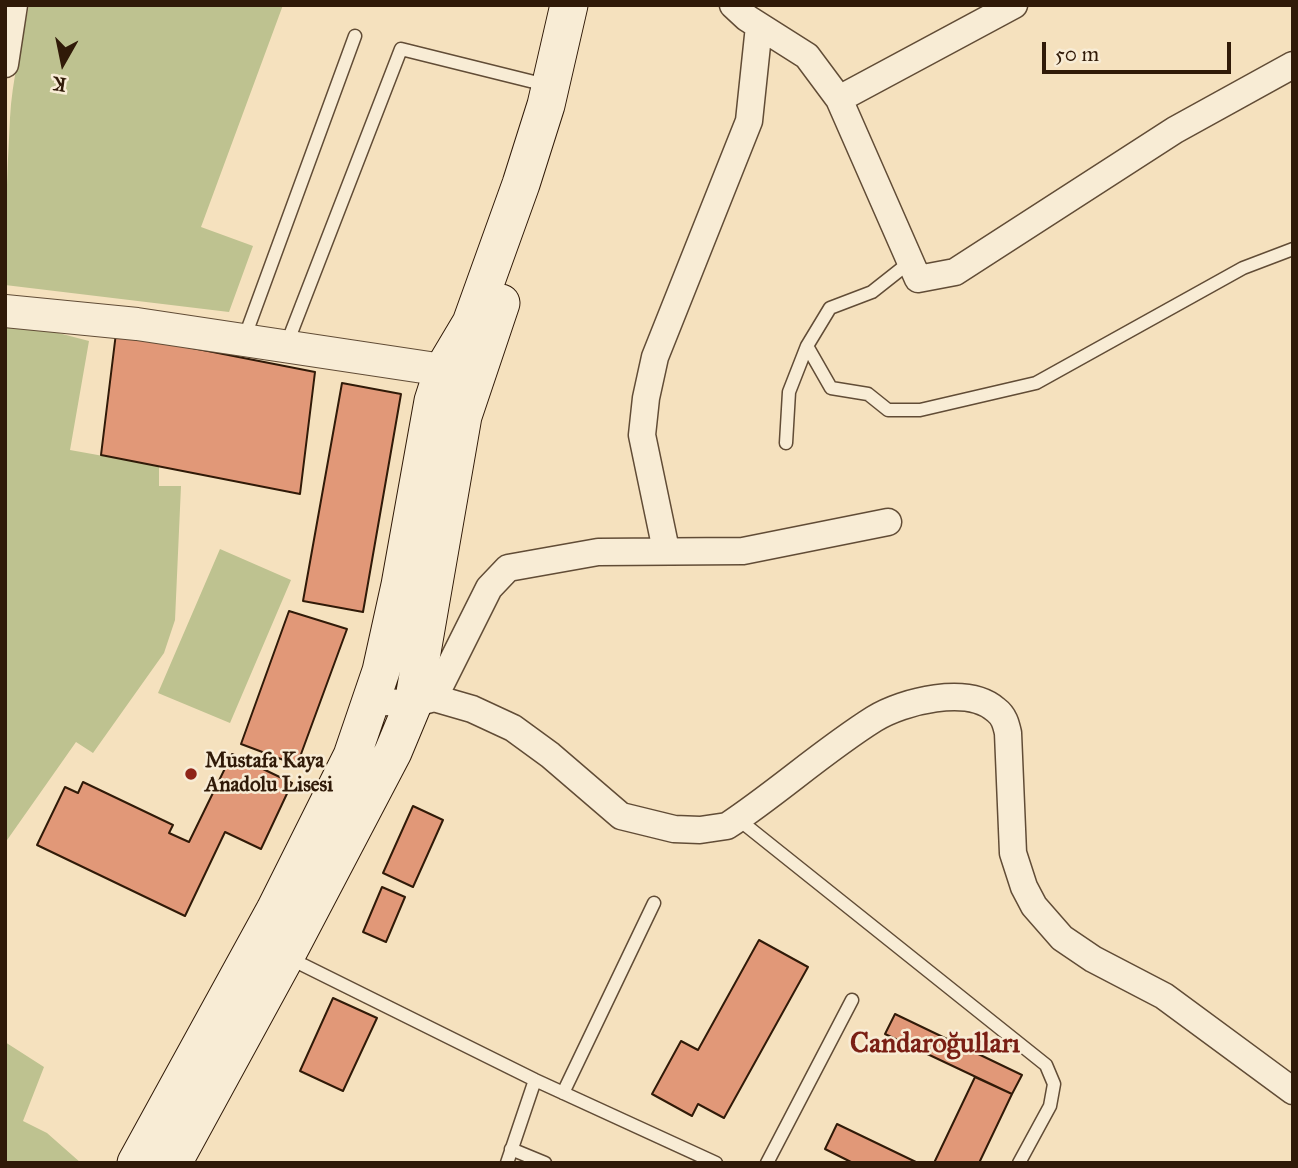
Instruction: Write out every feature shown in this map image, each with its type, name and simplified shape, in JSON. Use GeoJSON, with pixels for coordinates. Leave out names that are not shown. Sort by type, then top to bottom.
{"type":"FeatureCollection","features":[{"type":"Feature","properties":{"kind":"main road"},"geometry":{"type":"LineString","coordinates":[[136,1163],[272,949],[424,701],[463,416],[459,375],[471,323],[536,141],[569,5]]}},
{"type":"Feature","properties":{"kind":"main road"},"geometry":{"type":"LineString","coordinates":[[173,1163],[272,949],[372,701],[400,585],[433,401],[459,375],[561,134],[587,5]]}},
{"type":"Feature","properties":{"kind":"street"},"geometry":{"type":"LineString","coordinates":[[5,64],[14,5]]}},
{"type":"Feature","properties":{"kind":"street"},"geometry":{"type":"LineString","coordinates":[[733,5],[759,26],[807,55],[839,99],[918,279],[955,272],[1175,130],[1293,65]]}},
{"type":"Feature","properties":{"kind":"street"},"geometry":{"type":"LineString","coordinates":[[839,99],[1014,5]]}},
{"type":"Feature","properties":{"kind":"street"},"geometry":{"type":"LineString","coordinates":[[666,550],[642,435],[646,398],[655,357],[749,121],[759,26]]}},
{"type":"Feature","properties":{"kind":"street"},"geometry":{"type":"LineString","coordinates":[[5,311],[137,324],[459,375]]}},
{"type":"Feature","properties":{"kind":"street"},"geometry":{"type":"LineString","coordinates":[[424,701],[489,588],[508,568],[598,552],[743,551],[888,523]]}},
{"type":"Feature","properties":{"kind":"street"},"geometry":{"type":"LineString","coordinates":[[372,701],[424,701],[472,709],[513,728],[550,755],[621,816],[674,829],[700,830],[727,827],[876,718],[938,697],[980,701],[996,709],[1004,719],[1008,733],[1013,853],[1024,887],[1041,914],[1062,938],[1093,959],[1164,996],[1293,1091]]}},
{"type":"Feature","properties":{"kind":"lane"},"geometry":{"type":"LineString","coordinates":[[244,341],[355,36]]}},
{"type":"Feature","properties":{"kind":"lane"},"geometry":{"type":"LineString","coordinates":[[285,347],[401,49],[550,86]]}},
{"type":"Feature","properties":{"kind":"lane"},"geometry":{"type":"LineString","coordinates":[[807,346],[831,388],[868,394],[888,410],[920,410],[1036,383],[1243,268],[1293,248]]}},
{"type":"Feature","properties":{"kind":"lane"},"geometry":{"type":"LineString","coordinates":[[786,443],[789,392],[807,346],[830,308],[872,292],[910,262]]}},
{"type":"Feature","properties":{"kind":"lane"},"geometry":{"type":"LineString","coordinates":[[738,819],[1046,1065],[1054,1084],[1050,1106],[1019,1163]]}},
{"type":"Feature","properties":{"kind":"lane"},"geometry":{"type":"LineString","coordinates":[[562,1093],[654,903]]}},
{"type":"Feature","properties":{"kind":"lane"},"geometry":{"type":"LineString","coordinates":[[272,949],[535,1080],[716,1163]]}},
{"type":"Feature","properties":{"kind":"lane"},"geometry":{"type":"LineString","coordinates":[[767,1163],[852,1000]]}},
{"type":"Feature","properties":{"kind":"lane"},"geometry":{"type":"LineString","coordinates":[[507,1163],[535,1080]]}},
{"type":"Feature","properties":{"kind":"lane"},"geometry":{"type":"LineString","coordinates":[[511,1149],[545,1163]]}},
{"type":"Feature","properties":{"kind":"green space"},"geometry":{"type":"Polygon","coordinates":[[[29,5],[283,5],[201,227],[253,246],[229,312],[5,285],[11,104],[29,5]]]}},
{"type":"Feature","properties":{"kind":"green space"},"geometry":{"type":"Polygon","coordinates":[[[5,319],[89,341],[70,450],[159,466],[159,486],[181,486],[175,620],[164,653],[93,753],[76,742],[5,843],[5,319]]]}},
{"type":"Feature","properties":{"kind":"green space"},"geometry":{"type":"Polygon","coordinates":[[[220,549],[291,580],[230,723],[158,693],[220,549]]]}},
{"type":"Feature","properties":{"kind":"green space"},"geometry":{"type":"Polygon","coordinates":[[[5,1042],[44,1067],[23,1121],[47,1133],[81,1163],[5,1163],[5,1042]]]}},
{"type":"Feature","properties":{"kind":"building"},"geometry":{"type":"Polygon","coordinates":[[[116,333],[315,372],[300,494],[101,455],[116,333]]]}},
{"type":"Feature","properties":{"kind":"building"},"geometry":{"type":"Polygon","coordinates":[[[342,383],[401,394],[363,612],[303,601],[342,383]]]}},
{"type":"Feature","properties":{"kind":"building"},"geometry":{"type":"Polygon","coordinates":[[[289,611],[347,629],[297,765],[241,744],[289,611]]]}},
{"type":"Feature","properties":{"kind":"building"},"geometry":{"type":"Polygon","coordinates":[[[232,754],[292,783],[261,849],[225,832],[185,916],[37,845],[65,787],[78,793],[83,782],[173,825],[169,833],[189,842],[232,754]]]}},
{"type":"Feature","properties":{"kind":"building"},"geometry":{"type":"Polygon","coordinates":[[[413,806],[443,820],[413,887],[383,873],[413,806]]]}},
{"type":"Feature","properties":{"kind":"building"},"geometry":{"type":"Polygon","coordinates":[[[382,887],[405,897],[386,942],[363,932],[382,887]]]}},
{"type":"Feature","properties":{"kind":"building"},"geometry":{"type":"Polygon","coordinates":[[[759,940],[808,967],[724,1118],[698,1104],[692,1116],[652,1094],[681,1041],[698,1050],[759,940]]]}},
{"type":"Feature","properties":{"kind":"building"},"geometry":{"type":"Polygon","coordinates":[[[333,998],[377,1018],[343,1091],[300,1071],[333,998]]]}},
{"type":"Feature","properties":{"kind":"building"},"geometry":{"type":"Polygon","coordinates":[[[895,1014],[1022,1075],[1012,1094],[885,1034],[895,1014]]]}},
{"type":"Feature","properties":{"kind":"building"},"geometry":{"type":"Polygon","coordinates":[[[975,1077],[1012,1094],[979,1163],[934,1163],[975,1077]]]}},
{"type":"Feature","properties":{"kind":"building"},"geometry":{"type":"Polygon","coordinates":[[[837,1124],[918,1163],[853,1163],[825,1149],[837,1124]]]}},
{"type":"Feature","properties":{"kind":"place","name":"Mustafa Kaya Anadolu Lisesi"},"geometry":{"type":"Point","coordinates":[191,774]}},
{"type":"Feature","properties":{"kind":"district","name":"Candaroğulları"},"geometry":{"type":"Point","coordinates":[935,1045]}}]}
